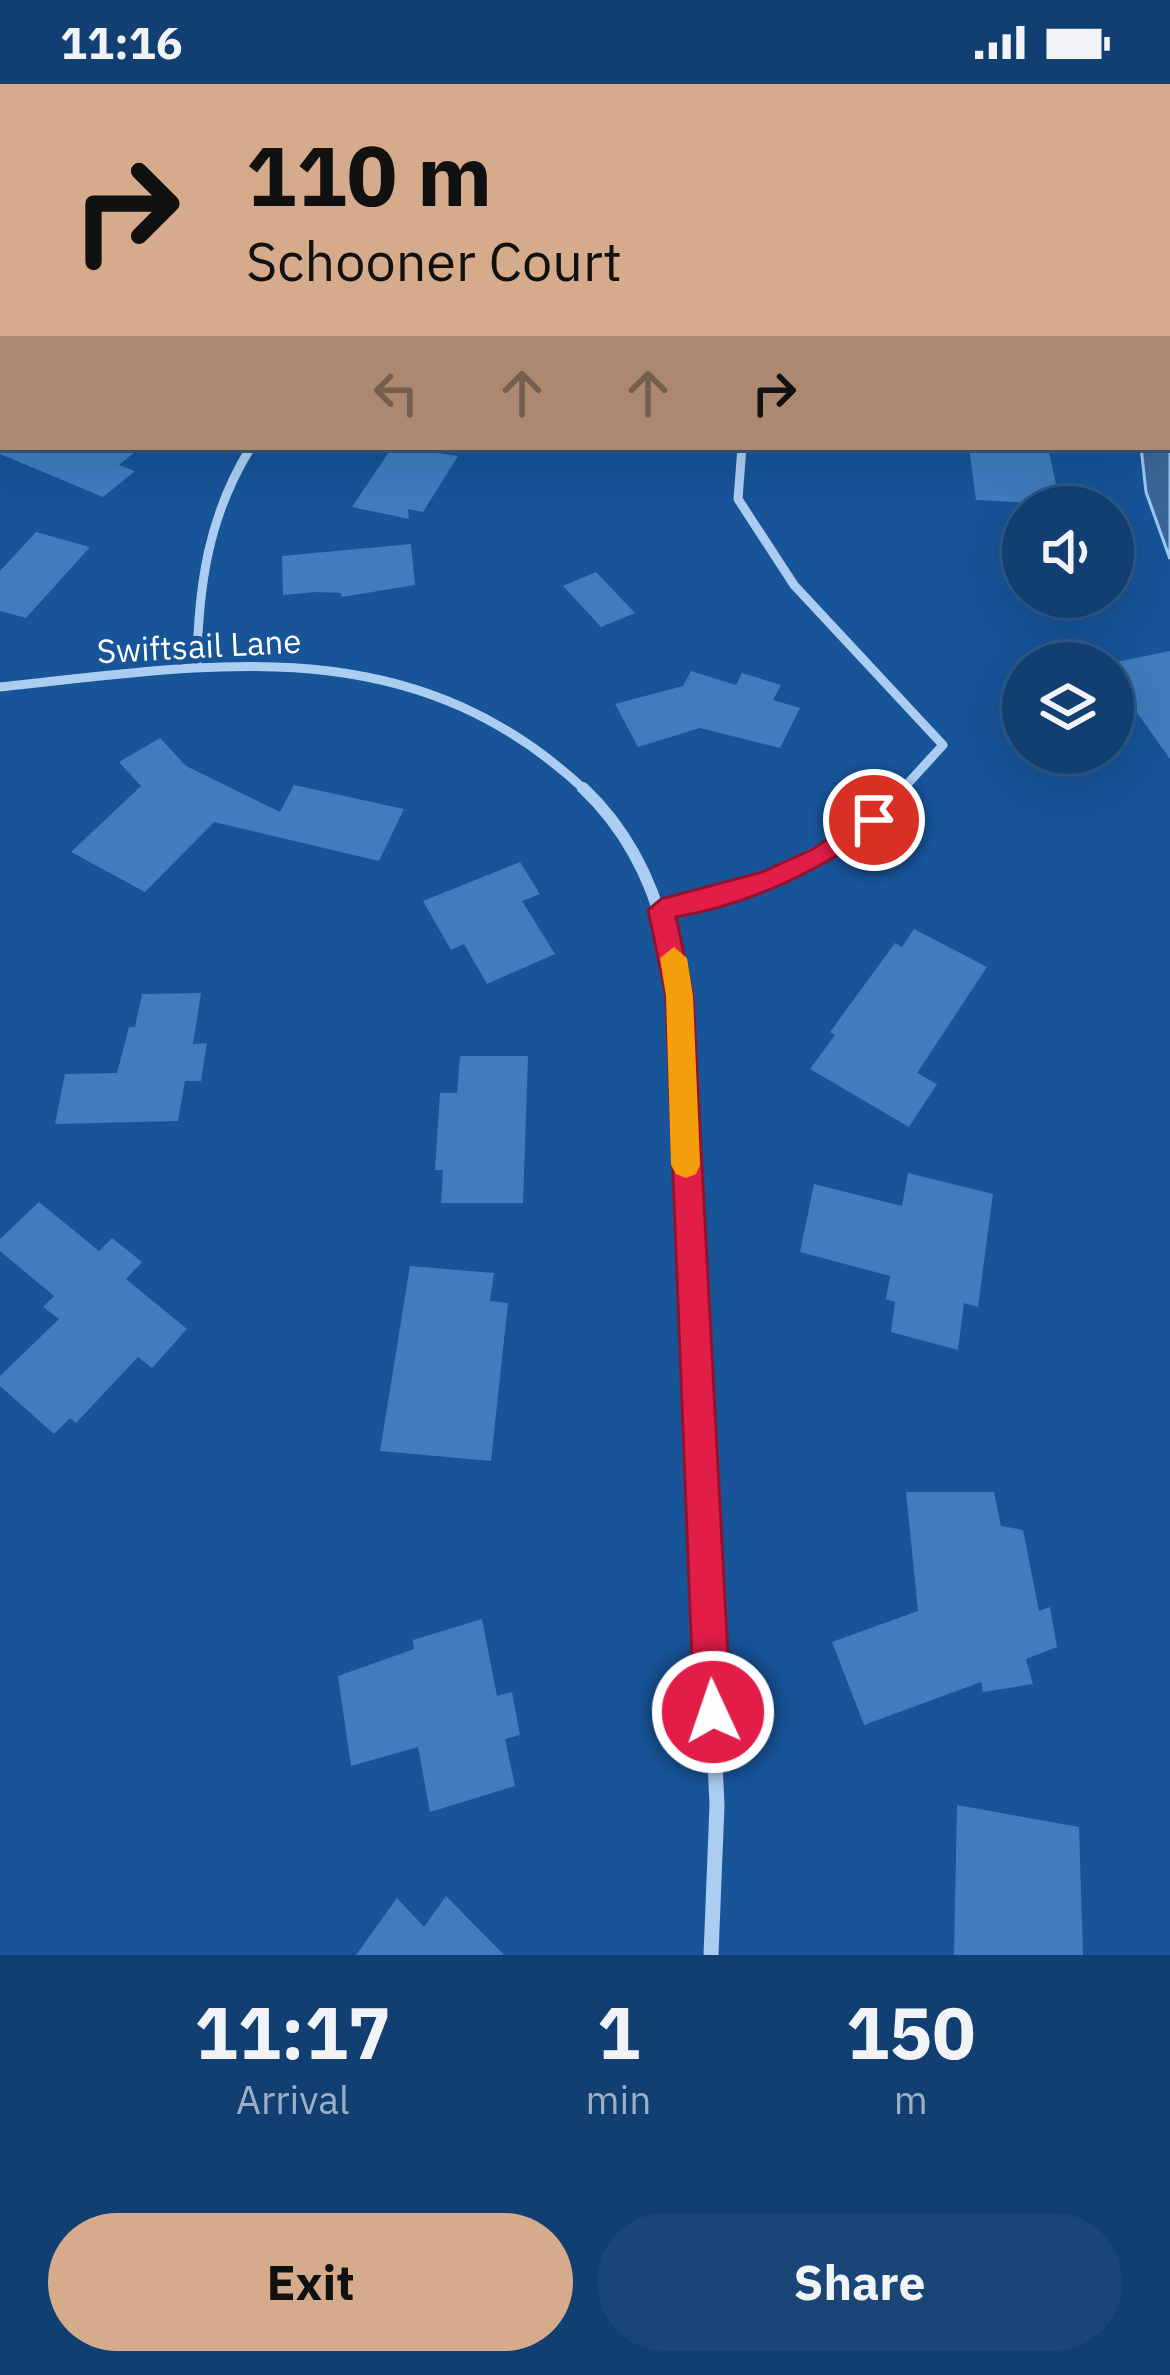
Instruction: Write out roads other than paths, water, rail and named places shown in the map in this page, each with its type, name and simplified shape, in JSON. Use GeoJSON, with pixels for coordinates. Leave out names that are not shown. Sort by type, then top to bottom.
{"type":"FeatureCollection","features":[{"type":"Feature","properties":{"kind":"street"},"geometry":{"type":"LineString","coordinates":[[197,667],[198,592],[209,530],[249,450]]}},
{"type":"Feature","properties":{"kind":"street"},"geometry":{"type":"LineString","coordinates":[[661,910],[736,892],[820,856],[909,789],[943,745],[794,585],[738,499],[742,450]]}},
{"type":"Feature","properties":{"kind":"street","name":"Swiftsail Lane"},"geometry":{"type":"LineString","coordinates":[[0,687],[197,667],[284,664],[366,674],[429,691],[488,716],[542,750],[587,790],[634,852],[661,910],[680,996],[717,1805],[711,1955]]}},
{"type":"Feature","properties":{"kind":"water"},"geometry":{"type":"Polygon","coordinates":[[[1141,450],[1170,450],[1170,559],[1146,492],[1141,450]]]}}]}
